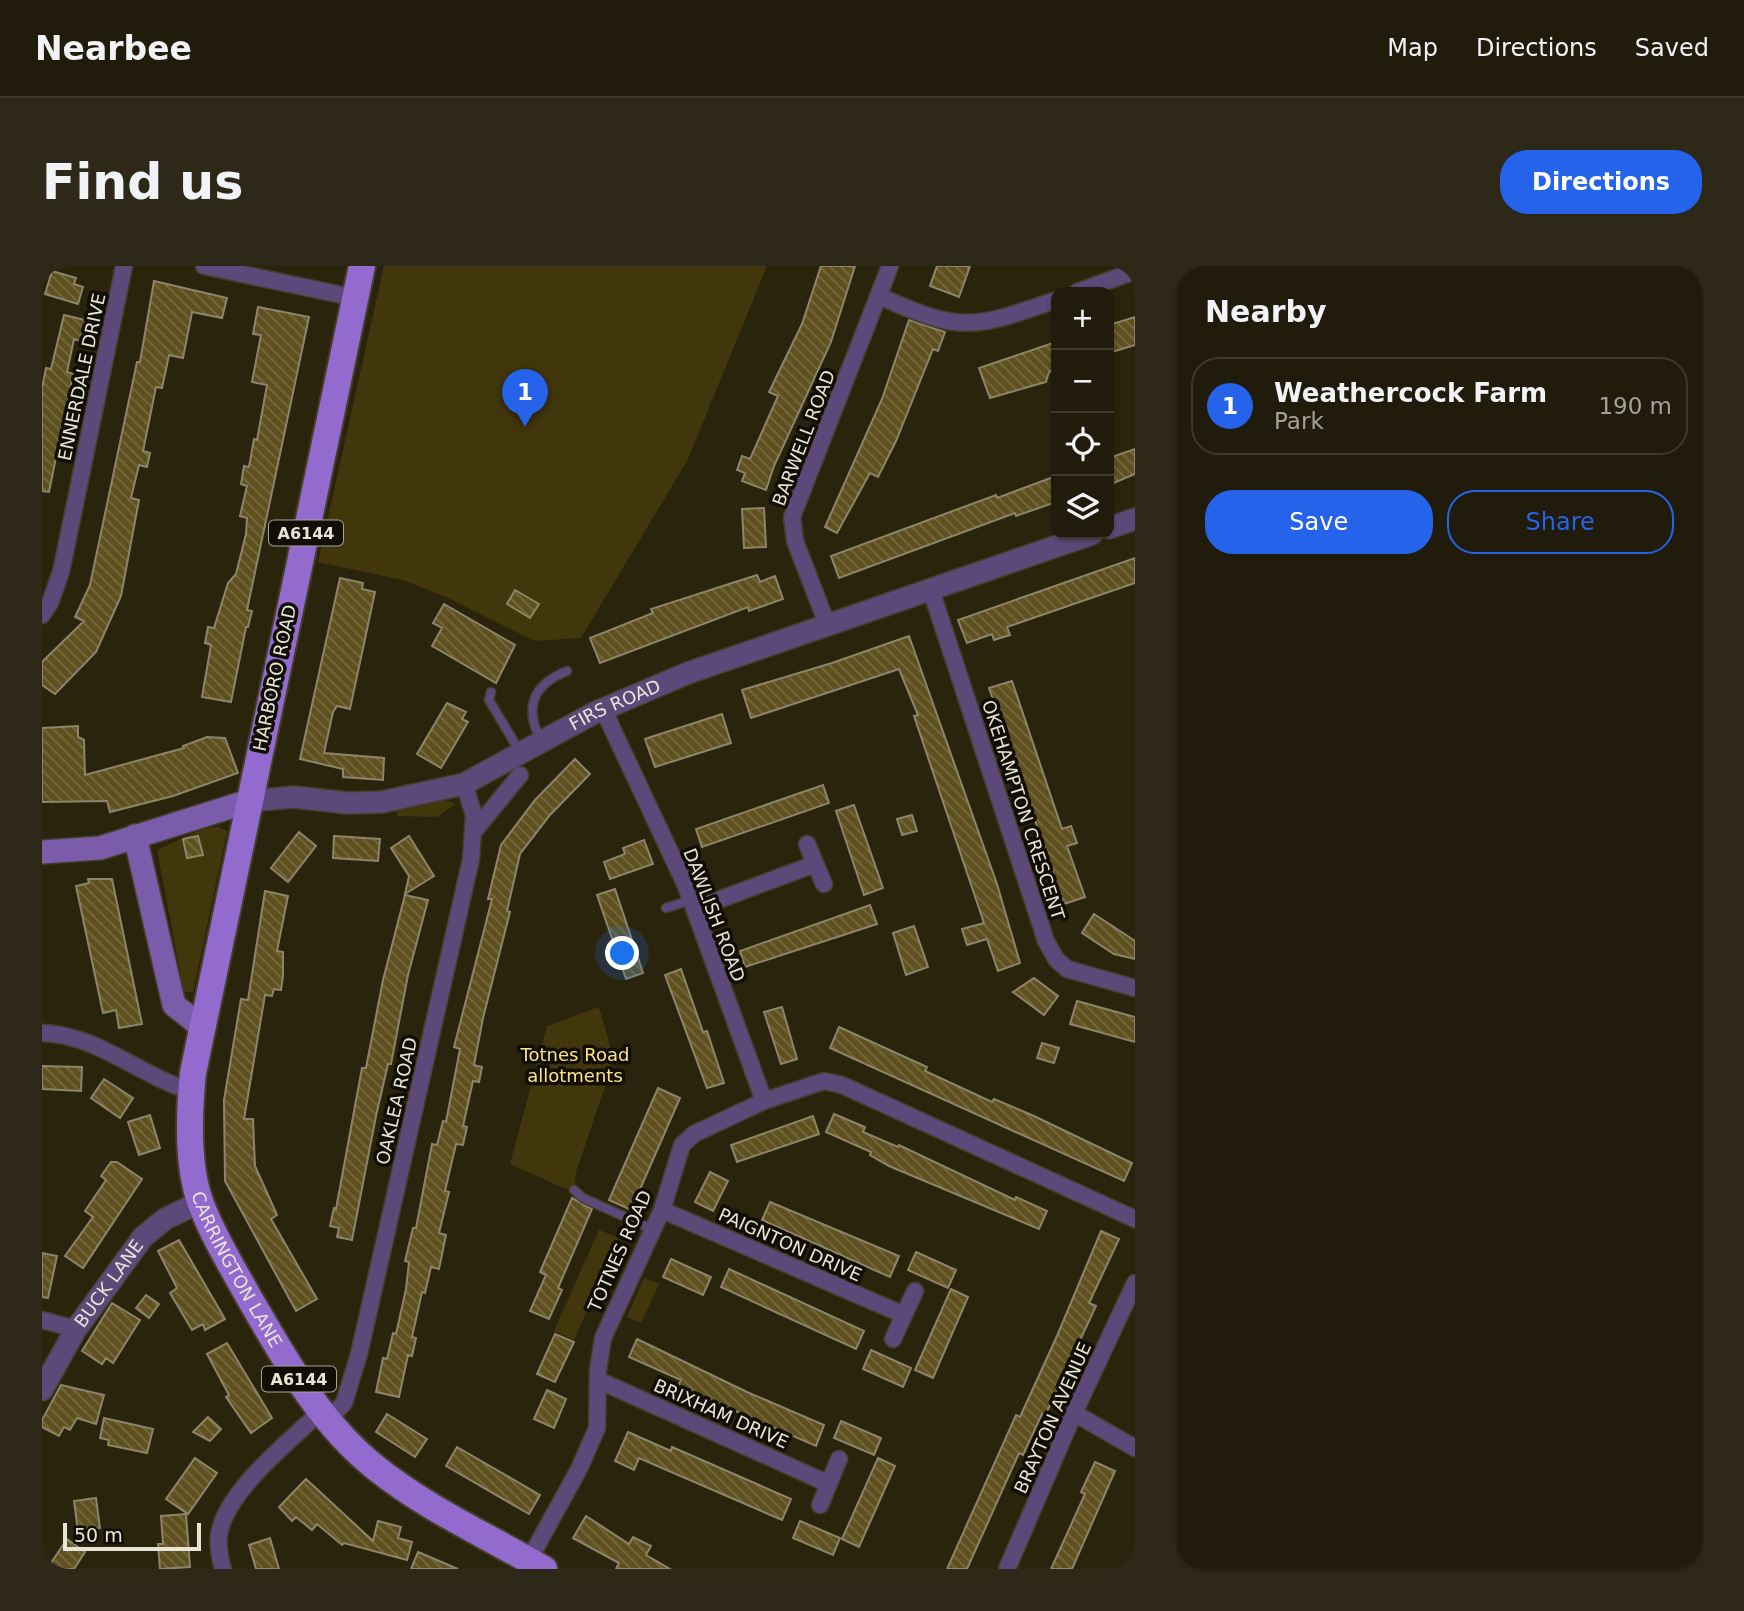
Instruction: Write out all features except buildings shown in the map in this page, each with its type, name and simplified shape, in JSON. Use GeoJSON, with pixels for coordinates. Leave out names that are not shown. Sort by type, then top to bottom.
{"type":"FeatureCollection","features":[{"type":"Feature","properties":{"kind":"main road","name":"HARBORO ROAD"},"geometry":{"type":"LineString","coordinates":[[191,1091],[362,266]]}},
{"type":"Feature","properties":{"kind":"main road","name":"FIRS ROAD"},"geometry":{"type":"LineString","coordinates":[[135,836],[249,801]]}},
{"type":"Feature","properties":{"kind":"main road"},"geometry":{"type":"LineString","coordinates":[[42,852],[100,848],[135,836],[174,1005],[203,1028]]}},
{"type":"Feature","properties":{"kind":"main road","name":"CARRINGTON LANE"},"geometry":{"type":"LineString","coordinates":[[191,1091],[190,1138],[200,1202],[270,1334],[324,1415],[375,1468],[407,1491],[537,1565]]}},
{"type":"Feature","properties":{"kind":"street","name":"ENNERDALE DRIVE"},"geometry":{"type":"LineString","coordinates":[[42,615],[50,603],[61,572],[124,266]]}},
{"type":"Feature","properties":{"kind":"street"},"geometry":{"type":"LineString","coordinates":[[204,266],[356,298]]}},
{"type":"Feature","properties":{"kind":"street","name":"BARWELL ROAD"},"geometry":{"type":"LineString","coordinates":[[827,624],[795,541],[792,517],[890,266]]}},
{"type":"Feature","properties":{"kind":"street"},"geometry":{"type":"LineString","coordinates":[[1091,287],[1135,271]]}},
{"type":"Feature","properties":{"kind":"street"},"geometry":{"type":"LineString","coordinates":[[879,296],[937,320],[962,325],[986,324],[1051,302]]}},
{"type":"Feature","properties":{"kind":"street"},"geometry":{"type":"LineString","coordinates":[[1114,526],[1135,519]]}},
{"type":"Feature","properties":{"kind":"street","name":"FIRS ROAD"},"geometry":{"type":"LineString","coordinates":[[475,830],[541,741],[603,709],[688,673],[1078,539]]}},
{"type":"Feature","properties":{"kind":"street","name":"OKEHAMPTON CRESCENT"},"geometry":{"type":"LineString","coordinates":[[931,590],[1046,941],[1056,959],[1067,969],[1135,988]]}},
{"type":"Feature","properties":{"kind":"street","name":"DAWLISH ROAD"},"geometry":{"type":"LineString","coordinates":[[603,709],[693,904],[764,1101]]}},
{"type":"Feature","properties":{"kind":"street","name":"FIRS ROAD"},"geometry":{"type":"LineString","coordinates":[[249,801],[294,797],[348,803],[382,802],[464,784],[521,765]]}},
{"type":"Feature","properties":{"kind":"street","name":"OAKLEA ROAD"},"geometry":{"type":"LineString","coordinates":[[223,1569],[219,1534],[226,1514],[259,1472],[324,1415],[344,1403],[359,1354],[475,830],[474,815],[464,784]]}},
{"type":"Feature","properties":{"kind":"street"},"geometry":{"type":"LineString","coordinates":[[807,844],[824,884]]}},
{"type":"Feature","properties":{"kind":"street"},"geometry":{"type":"LineString","coordinates":[[693,904],[815,864]]}},
{"type":"Feature","properties":{"kind":"street"},"geometry":{"type":"LineString","coordinates":[[42,1033],[69,1036],[94,1045],[162,1082],[191,1091]]}},
{"type":"Feature","properties":{"kind":"street","name":"TOTNES ROAD"},"geometry":{"type":"LineString","coordinates":[[537,1565],[597,1428],[598,1380],[603,1338],[662,1209],[677,1155],[688,1138],[764,1101],[824,1082],[842,1085],[1135,1219]]}},
{"type":"Feature","properties":{"kind":"street","name":"BUCK LANE"},"geometry":{"type":"LineString","coordinates":[[42,1390],[76,1329],[143,1237],[164,1219],[200,1202]]}},
{"type":"Feature","properties":{"kind":"street","name":"PAIGNTON DRIVE"},"geometry":{"type":"LineString","coordinates":[[662,1209],[904,1315]]}},
{"type":"Feature","properties":{"kind":"street","name":"BRAYTON AVENUE"},"geometry":{"type":"LineString","coordinates":[[1007,1569],[1074,1413],[1135,1283]]}},
{"type":"Feature","properties":{"kind":"street"},"geometry":{"type":"LineString","coordinates":[[893,1339],[915,1291]]}},
{"type":"Feature","properties":{"kind":"street"},"geometry":{"type":"LineString","coordinates":[[42,1320],[76,1329]]}},
{"type":"Feature","properties":{"kind":"street","name":"BRIXHAM DRIVE"},"geometry":{"type":"LineString","coordinates":[[598,1380],[829,1484]]}},
{"type":"Feature","properties":{"kind":"street"},"geometry":{"type":"LineString","coordinates":[[1074,1413],[1135,1448]]}},
{"type":"Feature","properties":{"kind":"street"},"geometry":{"type":"LineString","coordinates":[[820,1505],[839,1459]]}},
{"type":"Feature","properties":{"kind":"lane"},"geometry":{"type":"LineString","coordinates":[[541,741],[530,720],[532,706],[550,678],[567,671]]}},
{"type":"Feature","properties":{"kind":"lane"},"geometry":{"type":"LineString","coordinates":[[491,692],[489,700],[521,765]]}},
{"type":"Feature","properties":{"kind":"lane"},"geometry":{"type":"LineString","coordinates":[[666,908],[693,904]]}},
{"type":"Feature","properties":{"kind":"lane"},"geometry":{"type":"LineString","coordinates":[[574,1190],[583,1199],[652,1229]]}},
{"type":"Feature","properties":{"kind":"green space"},"geometry":{"type":"Polygon","coordinates":[[[384,266],[767,266],[688,459],[581,638],[535,641],[448,598],[403,580],[318,562],[384,266]]]}},
{"type":"Feature","properties":{"kind":"green space"},"geometry":{"type":"Polygon","coordinates":[[[445,800],[456,804],[437,817],[397,816],[397,811],[445,800]]]}},
{"type":"Feature","properties":{"kind":"green space"},"geometry":{"type":"Polygon","coordinates":[[[218,827],[227,831],[193,992],[184,992],[157,850],[205,828],[218,827]]]}},
{"type":"Feature","properties":{"kind":"green space","name":"Totnes Road allotments"},"geometry":{"type":"Polygon","coordinates":[[[599,1007],[614,1060],[576,1172],[574,1190],[566,1189],[510,1164],[547,1026],[599,1007]]]}},
{"type":"Feature","properties":{"kind":"green space"},"geometry":{"type":"Polygon","coordinates":[[[599,1230],[619,1238],[574,1340],[554,1331],[599,1230]]]}},
{"type":"Feature","properties":{"kind":"green space"},"geometry":{"type":"Polygon","coordinates":[[[644,1278],[659,1284],[641,1323],[627,1317],[644,1278]]]}},
{"type":"Feature","properties":{"kind":"place","name":"Weathercock Farm"},"geometry":{"type":"Point","coordinates":[525,427]}}]}
